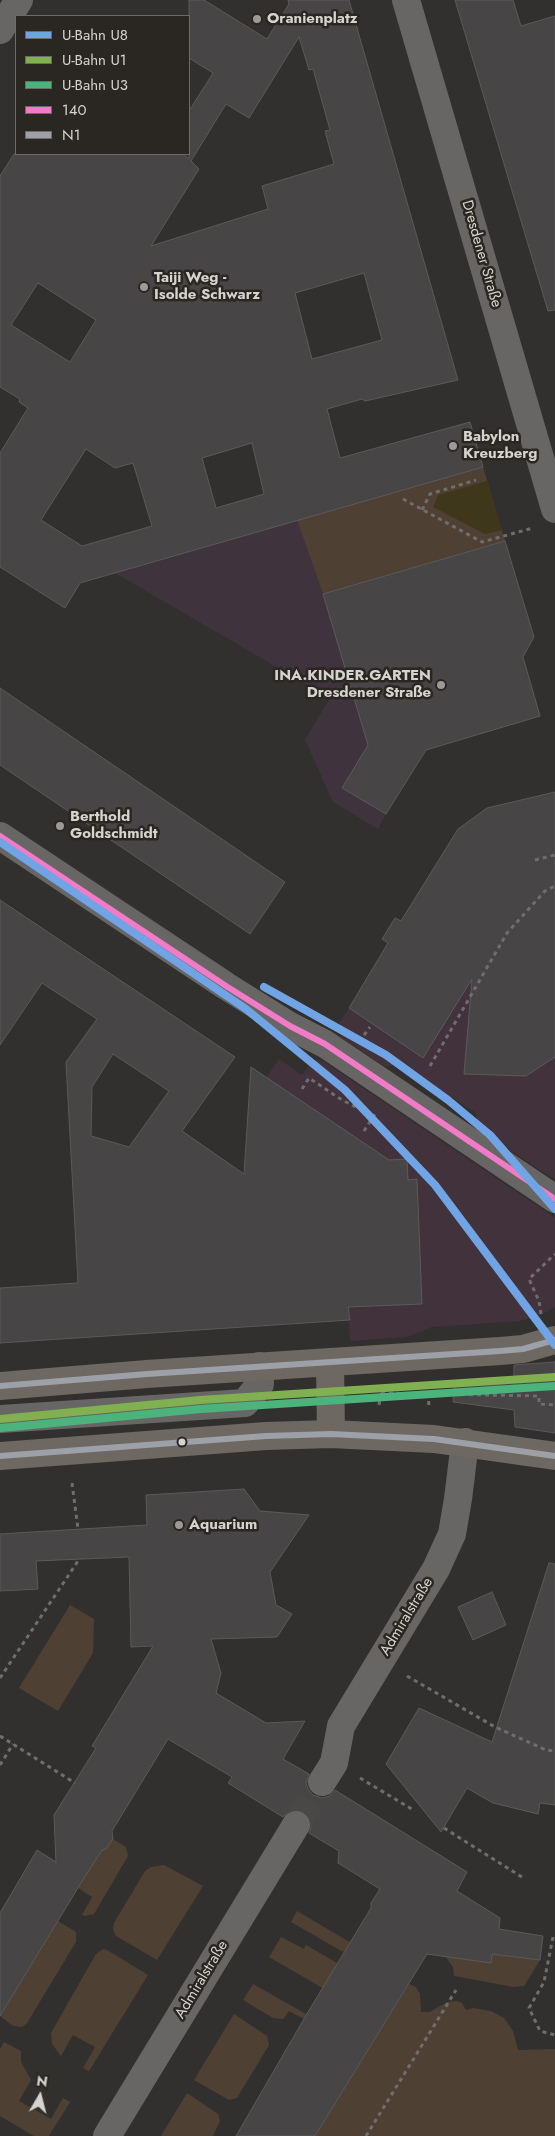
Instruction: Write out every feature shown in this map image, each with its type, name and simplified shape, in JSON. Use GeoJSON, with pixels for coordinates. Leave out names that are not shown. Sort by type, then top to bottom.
{"type":"FeatureCollection","features":[{"type":"Feature","properties":{"kind":"main road"},"geometry":{"type":"LineString","coordinates":[[0,1386],[259,1366],[523,1349],[555,1340]]}},
{"type":"Feature","properties":{"kind":"main road"},"geometry":{"type":"LineString","coordinates":[[330,1362],[331,1434]]}},
{"type":"Feature","properties":{"kind":"main road"},"geometry":{"type":"LineString","coordinates":[[0,1456],[257,1437],[331,1434],[465,1442],[555,1456]]}},
{"type":"Feature","properties":{"kind":"street"},"geometry":{"type":"LineString","coordinates":[[0,30],[19,0]]}},
{"type":"Feature","properties":{"kind":"street","name":"Dresdener Straße"},"geometry":{"type":"LineString","coordinates":[[406,0],[547,517]]}},
{"type":"Feature","properties":{"kind":"street"},"geometry":{"type":"LineString","coordinates":[[0,836],[151,938],[290,1026],[325,1044],[555,1199]]}},
{"type":"Feature","properties":{"kind":"street"},"geometry":{"type":"LineString","coordinates":[[0,1419],[246,1403],[260,1384],[259,1366]]}},
{"type":"Feature","properties":{"kind":"street","name":"Admiralstraße"},"geometry":{"type":"LineString","coordinates":[[328,1772],[341,1726],[436,1569],[452,1534],[465,1442]]}},
{"type":"Feature","properties":{"kind":"street","name":"Admiralstraße"},"geometry":{"type":"LineString","coordinates":[[107,2136],[296,1825]]}},
{"type":"Feature","properties":{"kind":"path"},"geometry":{"type":"LineString","coordinates":[[422,510],[430,494],[476,480]]}},
{"type":"Feature","properties":{"kind":"path"},"geometry":{"type":"LineString","coordinates":[[403,499],[482,542],[547,517]]}},
{"type":"Feature","properties":{"kind":"path"},"geometry":{"type":"LineString","coordinates":[[534,860],[555,855]]}},
{"type":"Feature","properties":{"kind":"path"},"geometry":{"type":"LineString","coordinates":[[430,1066],[507,932],[545,891],[555,886]]}},
{"type":"Feature","properties":{"kind":"path"},"geometry":{"type":"LineString","coordinates":[[302,1089],[310,1078],[342,1100],[364,1111]]}},
{"type":"Feature","properties":{"kind":"path"},"geometry":{"type":"LineString","coordinates":[[364,1130],[377,1112]]}},
{"type":"Feature","properties":{"kind":"path"},"geometry":{"type":"LineString","coordinates":[[542,1315],[539,1301],[529,1279],[555,1254]]}},
{"type":"Feature","properties":{"kind":"path"},"geometry":{"type":"LineString","coordinates":[[428,1355],[429,1421],[434,1439]]}},
{"type":"Feature","properties":{"kind":"path"},"geometry":{"type":"LineString","coordinates":[[379,1408],[380,1383]]}},
{"type":"Feature","properties":{"kind":"path"},"geometry":{"type":"LineString","coordinates":[[381,1393],[539,1396],[539,1404],[555,1405]]}},
{"type":"Feature","properties":{"kind":"path"},"geometry":{"type":"LineString","coordinates":[[72,1483],[78,1529]]}},
{"type":"Feature","properties":{"kind":"path"},"geometry":{"type":"LineString","coordinates":[[0,1678],[80,1558]]}},
{"type":"Feature","properties":{"kind":"path"},"geometry":{"type":"LineString","coordinates":[[380,1661],[495,1727],[546,1750],[555,1751]]}},
{"type":"Feature","properties":{"kind":"path"},"geometry":{"type":"LineString","coordinates":[[0,1736],[75,1783]]}},
{"type":"Feature","properties":{"kind":"path"},"geometry":{"type":"LineString","coordinates":[[0,1765],[13,1744]]}},
{"type":"Feature","properties":{"kind":"path"},"geometry":{"type":"LineString","coordinates":[[328,1772],[415,1811]]}},
{"type":"Feature","properties":{"kind":"path"},"geometry":{"type":"LineString","coordinates":[[444,1828],[525,1879]]}},
{"type":"Feature","properties":{"kind":"path"},"geometry":{"type":"LineString","coordinates":[[553,1937],[544,1982],[529,2008],[540,2031],[555,2035]]}},
{"type":"Feature","properties":{"kind":"path"},"geometry":{"type":"LineString","coordinates":[[366,2136],[456,1990]]}},
{"type":"Feature","properties":{"kind":"shaded area"},"geometry":{"type":"Polygon","coordinates":[[[483,467],[505,541],[323,594],[297,520],[483,467]]]}},
{"type":"Feature","properties":{"kind":"shaded area"},"geometry":{"type":"Polygon","coordinates":[[[297,520],[323,594],[368,745],[342,788],[386,814],[378,829],[333,802],[305,740],[330,698],[115,573],[297,520]]]}},
{"type":"Feature","properties":{"kind":"shaded area"},"geometry":{"type":"Polygon","coordinates":[[[555,849],[555,1180],[478,1129],[476,1113],[402,1064],[385,1067],[341,1037],[337,1030],[349,1008],[422,1057],[494,940],[555,849]]]}},
{"type":"Feature","properties":{"kind":"shaded area"},"geometry":{"type":"Polygon","coordinates":[[[279,1059],[302,1075],[312,1061],[323,1061],[555,1218],[555,1307],[541,1315],[520,1321],[432,1327],[407,1337],[350,1341],[343,1191],[301,1179],[246,1141],[248,1104],[279,1059]]]}},
{"type":"Feature","properties":{"kind":"shaded area"},"geometry":{"type":"Polygon","coordinates":[[[70,1605],[94,1619],[93,1653],[58,1711],[19,1688],[70,1605]]]}},
{"type":"Feature","properties":{"kind":"shaded area"},"geometry":{"type":"Polygon","coordinates":[[[113,1839],[126,1847],[128,1856],[94,1914],[82,1915],[92,1897],[78,1888],[101,1849],[106,1849],[113,1839]]]}},
{"type":"Feature","properties":{"kind":"shaded area"},"geometry":{"type":"Polygon","coordinates":[[[164,1865],[203,1886],[157,1960],[116,1936],[113,1929],[114,1923],[145,1871],[151,1867],[164,1865]]]}},
{"type":"Feature","properties":{"kind":"shaded area"},"geometry":{"type":"Polygon","coordinates":[[[297,1911],[351,1943],[343,1952],[291,1922],[297,1911]]]}},
{"type":"Feature","properties":{"kind":"shaded area"},"geometry":{"type":"Polygon","coordinates":[[[58,1921],[76,1932],[76,1942],[27,2023],[22,2027],[13,2026],[0,2016],[58,1921]]]}},
{"type":"Feature","properties":{"kind":"shaded area"},"geometry":{"type":"Polygon","coordinates":[[[281,1937],[304,1949],[306,1945],[337,1963],[335,1966],[339,1968],[326,1990],[269,1957],[281,1937]]]}},
{"type":"Feature","properties":{"kind":"shaded area"},"geometry":{"type":"Polygon","coordinates":[[[103,1949],[148,1975],[89,2071],[83,2068],[95,2047],[73,2035],[61,2056],[52,2044],[51,2033],[96,1954],[103,1949]]]}},
{"type":"Feature","properties":{"kind":"shaded area"},"geometry":{"type":"Polygon","coordinates":[[[492,1954],[540,1960],[524,1986],[514,1987],[454,1976],[453,1967],[445,1956],[491,1962],[492,1954]]]}},
{"type":"Feature","properties":{"kind":"shaded area"},"geometry":{"type":"Polygon","coordinates":[[[253,1984],[306,2014],[304,2019],[289,2011],[283,2019],[273,2018],[243,2000],[253,1984]]]}},
{"type":"Feature","properties":{"kind":"shaded area"},"geometry":{"type":"Polygon","coordinates":[[[409,1984],[416,1987],[420,1994],[421,2012],[430,2012],[447,2002],[456,2001],[462,2003],[466,2010],[473,2008],[491,2011],[504,2018],[513,2031],[518,2050],[555,2049],[555,2136],[315,2136],[409,1984]]]}},
{"type":"Feature","properties":{"kind":"shaded area"},"geometry":{"type":"Polygon","coordinates":[[[234,2014],[267,2036],[269,2045],[237,2098],[229,2100],[194,2080],[234,2014]]]}},
{"type":"Feature","properties":{"kind":"shaded area"},"geometry":{"type":"Polygon","coordinates":[[[4,2042],[21,2051],[21,2062],[31,2080],[19,2101],[51,2119],[63,2098],[70,2102],[49,2136],[34,2136],[0,2116],[0,2049],[4,2042]]]}},
{"type":"Feature","properties":{"kind":"shaded area"},"geometry":{"type":"Polygon","coordinates":[[[187,2093],[218,2114],[220,2121],[213,2136],[161,2136],[187,2093]]]}},
{"type":"Feature","properties":{"kind":"sand"},"geometry":{"type":"Polygon","coordinates":[[[487,481],[502,530],[485,534],[433,507],[438,495],[487,481]]]}},
{"type":"Feature","properties":{"kind":"building"},"geometry":{"type":"Polygon","coordinates":[[[189,0],[204,0],[267,39],[289,4],[288,0],[349,0],[458,380],[365,401],[362,399],[327,409],[340,458],[470,422],[483,467],[80,583],[65,608],[0,567],[0,453],[28,408],[19,402],[20,399],[0,387],[0,176],[14,154],[184,155],[189,159],[190,109],[213,73],[190,59],[189,0]],[[299,37],[249,118],[226,104],[191,161],[199,169],[151,246],[268,209],[262,186],[334,164],[325,131],[330,130],[313,69],[309,70],[299,37]],[[364,273],[295,293],[312,359],[382,340],[364,273]],[[38,283],[11,325],[70,362],[96,320],[38,283]],[[252,443],[202,458],[216,508],[264,494],[252,443]],[[86,449],[41,520],[82,546],[152,526],[133,463],[115,468],[86,449]]]}},
{"type":"Feature","properties":{"kind":"building"},"geometry":{"type":"Polygon","coordinates":[[[455,0],[513,0],[521,26],[555,16],[555,310],[548,311],[455,0]]]}},
{"type":"Feature","properties":{"kind":"building","name":"INA.KINDER.GARTEN Dresdener Straße"},"geometry":{"type":"Polygon","coordinates":[[[505,541],[534,637],[523,657],[540,716],[426,750],[386,814],[342,788],[368,745],[323,594],[505,541]]]}},
{"type":"Feature","properties":{"kind":"building"},"geometry":{"type":"Polygon","coordinates":[[[0,688],[285,882],[250,934],[0,765],[0,688]]]}},
{"type":"Feature","properties":{"kind":"building"},"geometry":{"type":"Polygon","coordinates":[[[555,792],[555,1057],[526,1076],[464,1074],[472,979],[423,1058],[349,1008],[388,943],[382,939],[395,918],[401,921],[458,829],[487,808],[555,792]]]}},
{"type":"Feature","properties":{"kind":"building"},"geometry":{"type":"Polygon","coordinates":[[[0,900],[235,1057],[182,1131],[244,1174],[251,1067],[389,1160],[407,1159],[408,1180],[417,1179],[422,1304],[348,1307],[350,1320],[0,1343],[0,1288],[78,1283],[66,1062],[97,1019],[42,983],[0,1045],[0,900]],[[113,1054],[92,1087],[91,1136],[129,1147],[169,1091],[113,1054]]]}},
{"type":"Feature","properties":{"kind":"building"},"geometry":{"type":"Polygon","coordinates":[[[555,1362],[555,1433],[515,1427],[514,1410],[453,1402],[454,1385],[514,1385],[514,1365],[555,1362]]]}},
{"type":"Feature","properties":{"kind":"building"},"geometry":{"type":"Polygon","coordinates":[[[244,1489],[260,1511],[309,1515],[270,1572],[276,1605],[292,1614],[277,1637],[211,1639],[221,1673],[216,1693],[266,1723],[305,1721],[283,1759],[309,1774],[306,1782],[308,1789],[313,1795],[322,1798],[330,1796],[335,1790],[467,1872],[457,1891],[500,1918],[499,1929],[543,1936],[540,1960],[492,1954],[491,1963],[427,1954],[315,2136],[236,2136],[371,1908],[371,1903],[380,1889],[338,1863],[339,1851],[309,1833],[312,1825],[309,1817],[304,1812],[296,1809],[288,1812],[283,1817],[228,1783],[232,1777],[168,1739],[112,1831],[113,1839],[106,1849],[102,1850],[84,1878],[0,2016],[0,1913],[37,1850],[56,1862],[54,1815],[96,1748],[92,1746],[153,1646],[131,1647],[129,1557],[36,1561],[38,1589],[0,1591],[0,1534],[147,1525],[146,1495],[244,1489]]]}},
{"type":"Feature","properties":{"kind":"building"},"geometry":{"type":"Polygon","coordinates":[[[549,1563],[555,1564],[555,1805],[540,1803],[538,1814],[493,1803],[467,1788],[441,1832],[386,1764],[419,1708],[492,1742],[549,1563]]]}},
{"type":"Feature","properties":{"kind":"building"},"geometry":{"type":"Polygon","coordinates":[[[492,1592],[506,1625],[473,1640],[458,1607],[492,1592]]]}},
{"type":"Feature","properties":{"kind":"tunnel"},"geometry":{"type":"LineString","coordinates":[[296,1825],[322,1782]]}},
{"type":"Feature","properties":{"kind":"metro line","name":"U8"},"geometry":{"type":"LineString","coordinates":[[0,842],[246,1009],[345,1090],[435,1185],[555,1345]]}},
{"type":"Feature","properties":{"kind":"metro line","name":"U8"},"geometry":{"type":"LineString","coordinates":[[264,987],[386,1055],[448,1100],[490,1135],[555,1209]]}},
{"type":"Feature","properties":{"kind":"metro line","name":"U1"},"geometry":{"type":"LineString","coordinates":[[0,1419],[200,1400],[555,1377]]}},
{"type":"Feature","properties":{"kind":"metro line","name":"U3"},"geometry":{"type":"LineString","coordinates":[[1,1428],[201,1409],[555,1386]]}},
{"type":"Feature","properties":{"kind":"transit line","name":"140"},"geometry":{"type":"LineString","coordinates":[[0,836],[226,986],[290,1026],[325,1044],[555,1199]]}},
{"type":"Feature","properties":{"kind":"transit line","name":"N1"},"geometry":{"type":"LineString","coordinates":[[0,1386],[147,1374],[500,1351],[523,1349],[555,1340]]}},
{"type":"Feature","properties":{"kind":"transit line","name":"N1"},"geometry":{"type":"LineString","coordinates":[[0,1456],[266,1436],[331,1434],[434,1439],[555,1456]]}},
{"type":"Feature","properties":{"kind":"place","name":"Oranienplatz"},"geometry":{"type":"Point","coordinates":[257,19]}},
{"type":"Feature","properties":{"kind":"place","name":"Taiji Weg - Isolde Schwarz"},"geometry":{"type":"Point","coordinates":[144,287]}},
{"type":"Feature","properties":{"kind":"place","name":"Babylon Kreuzberg"},"geometry":{"type":"Point","coordinates":[453,446]}},
{"type":"Feature","properties":{"kind":"place","name":"INA.KINDER.GARTEN Dresdener Straße"},"geometry":{"type":"Point","coordinates":[441,685]}},
{"type":"Feature","properties":{"kind":"place","name":"Berthold Goldschmidt"},"geometry":{"type":"Point","coordinates":[60,826]}},
{"type":"Feature","properties":{"kind":"place","name":"Aquarium"},"geometry":{"type":"Point","coordinates":[179,1525]}}]}
